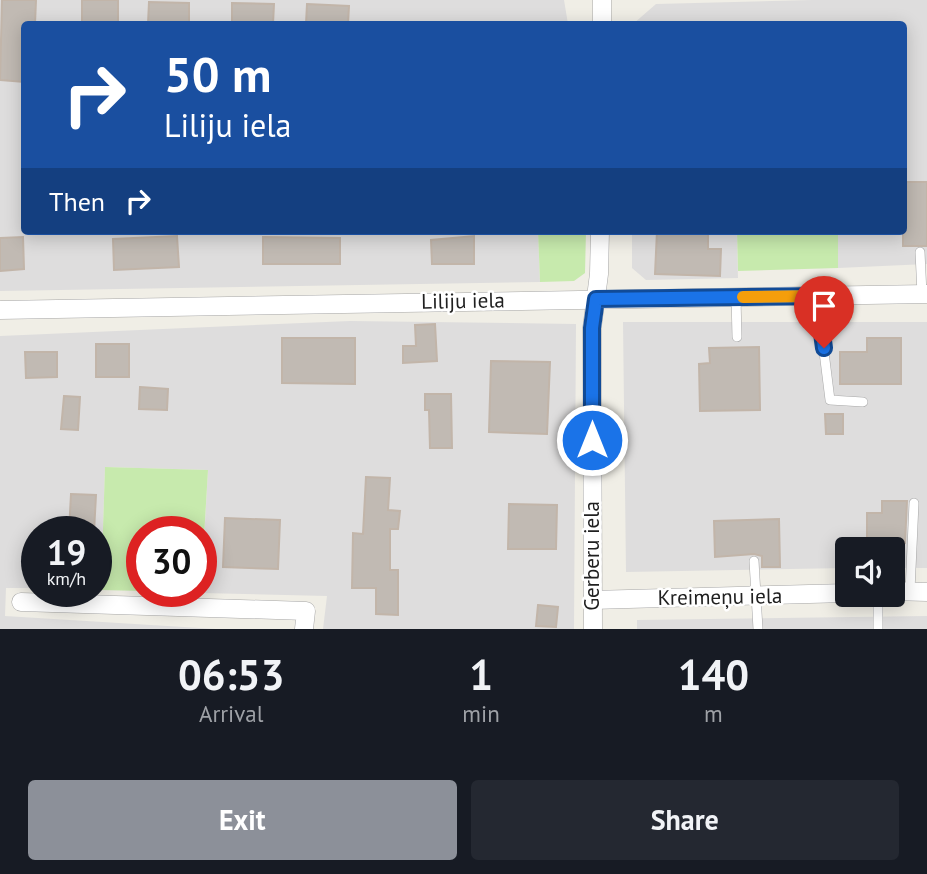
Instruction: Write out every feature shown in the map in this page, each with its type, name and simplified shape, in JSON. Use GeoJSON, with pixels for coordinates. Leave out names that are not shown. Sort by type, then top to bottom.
{"type":"FeatureCollection","features":[{"type":"Feature","properties":{"kind":"street"},"geometry":{"type":"LineString","coordinates":[[602,0],[602,21]]}},
{"type":"Feature","properties":{"kind":"street","name":"Gerberu iela"},"geometry":{"type":"LineString","coordinates":[[593,629],[592,328],[600,235]]}},
{"type":"Feature","properties":{"kind":"street","name":"Liliju iela"},"geometry":{"type":"LineString","coordinates":[[0,310],[924,294]]}},
{"type":"Feature","properties":{"kind":"street","name":"Kreimeņu iela"},"geometry":{"type":"LineString","coordinates":[[592,600],[835,594]]}},
{"type":"Feature","properties":{"kind":"street"},"geometry":{"type":"LineString","coordinates":[[100,607],[305,620]]}},
{"type":"Feature","properties":{"kind":"lane"},"geometry":{"type":"LineString","coordinates":[[920,252],[924,294]]}},
{"type":"Feature","properties":{"kind":"lane"},"geometry":{"type":"LineString","coordinates":[[817,296],[830,400],[863,402]]}},
{"type":"Feature","properties":{"kind":"lane"},"geometry":{"type":"LineString","coordinates":[[736,297],[737,337]]}},
{"type":"Feature","properties":{"kind":"lane"},"geometry":{"type":"LineString","coordinates":[[910,592],[914,503]]}},
{"type":"Feature","properties":{"kind":"lane"},"geometry":{"type":"LineString","coordinates":[[754,561],[758,629]]}},
{"type":"Feature","properties":{"kind":"lane"},"geometry":{"type":"LineString","coordinates":[[878,607],[878,629]]}},
{"type":"Feature","properties":{"kind":"shaded area"},"geometry":{"type":"Polygon","coordinates":[[[0,0],[564,0],[568,21],[21,21],[21,235],[538,235],[540,282],[0,291],[0,0]]]}},
{"type":"Feature","properties":{"kind":"shaded area"},"geometry":{"type":"Polygon","coordinates":[[[927,0],[927,264],[838,268],[838,235],[907,235],[907,21],[636,21],[656,4],[927,0]]]}},
{"type":"Feature","properties":{"kind":"shaded area"},"geometry":{"type":"Polygon","coordinates":[[[632,235],[737,235],[738,278],[646,280],[632,268],[632,235]]]}},
{"type":"Feature","properties":{"kind":"shaded area"},"geometry":{"type":"Polygon","coordinates":[[[350,321],[576,324],[574,629],[323,629],[327,596],[217,593],[217,516],[205,516],[208,470],[105,467],[103,516],[21,516],[21,588],[6,588],[5,616],[216,629],[0,629],[0,336],[350,321]]]}},
{"type":"Feature","properties":{"kind":"shaded area"},"geometry":{"type":"Polygon","coordinates":[[[623,322],[927,322],[927,568],[905,568],[905,537],[835,537],[835,568],[626,572],[623,322]]]}},
{"type":"Feature","properties":{"kind":"shaded area"},"geometry":{"type":"Polygon","coordinates":[[[927,616],[927,629],[637,629],[637,620],[927,616]]]}},
{"type":"Feature","properties":{"kind":"green space"},"geometry":{"type":"Polygon","coordinates":[[[538,235],[586,235],[585,273],[574,281],[540,282],[538,235]]]}},
{"type":"Feature","properties":{"kind":"green space"},"geometry":{"type":"Polygon","coordinates":[[[737,235],[838,235],[838,268],[738,271],[737,235]]]}},
{"type":"Feature","properties":{"kind":"green space"},"geometry":{"type":"Polygon","coordinates":[[[105,467],[208,470],[205,516],[126,516],[126,591],[112,590],[112,516],[103,516],[105,467]]]}},
{"type":"Feature","properties":{"kind":"building"},"geometry":{"type":"Polygon","coordinates":[[[2,0],[36,0],[35,21],[21,21],[21,82],[0,80],[2,0]]]}},
{"type":"Feature","properties":{"kind":"building"},"geometry":{"type":"Polygon","coordinates":[[[82,0],[118,0],[118,21],[82,21],[82,0]]]}},
{"type":"Feature","properties":{"kind":"building"},"geometry":{"type":"Polygon","coordinates":[[[149,2],[189,3],[189,21],[148,21],[149,2]]]}},
{"type":"Feature","properties":{"kind":"building"},"geometry":{"type":"Polygon","coordinates":[[[232,3],[274,4],[273,21],[232,21],[232,3]]]}},
{"type":"Feature","properties":{"kind":"building"},"geometry":{"type":"Polygon","coordinates":[[[307,4],[349,6],[348,21],[306,21],[307,4]]]}},
{"type":"Feature","properties":{"kind":"building"},"geometry":{"type":"Polygon","coordinates":[[[907,182],[927,182],[927,246],[903,246],[903,235],[907,235],[907,182]]]}},
{"type":"Feature","properties":{"kind":"building"},"geometry":{"type":"Polygon","coordinates":[[[657,235],[708,235],[708,249],[721,249],[720,276],[655,274],[657,235]]]}},
{"type":"Feature","properties":{"kind":"building"},"geometry":{"type":"Polygon","coordinates":[[[177,236],[179,267],[114,270],[113,239],[177,236]]]}},
{"type":"Feature","properties":{"kind":"building"},"geometry":{"type":"Polygon","coordinates":[[[474,236],[474,264],[432,264],[431,240],[474,236]]]}},
{"type":"Feature","properties":{"kind":"building"},"geometry":{"type":"Polygon","coordinates":[[[23,237],[24,269],[0,271],[0,238],[23,237]]]}},
{"type":"Feature","properties":{"kind":"building"},"geometry":{"type":"Polygon","coordinates":[[[263,237],[340,238],[340,264],[263,264],[263,237]]]}},
{"type":"Feature","properties":{"kind":"building"},"geometry":{"type":"Polygon","coordinates":[[[435,324],[437,361],[403,363],[403,346],[416,346],[415,325],[435,324]]]}},
{"type":"Feature","properties":{"kind":"building"},"geometry":{"type":"Polygon","coordinates":[[[282,338],[355,338],[355,384],[282,383],[282,338]]]}},
{"type":"Feature","properties":{"kind":"building"},"geometry":{"type":"Polygon","coordinates":[[[867,338],[901,338],[901,384],[840,384],[840,352],[867,352],[867,338]]]}},
{"type":"Feature","properties":{"kind":"building"},"geometry":{"type":"Polygon","coordinates":[[[96,344],[129,344],[129,377],[96,377],[96,344]]]}},
{"type":"Feature","properties":{"kind":"building"},"geometry":{"type":"Polygon","coordinates":[[[759,347],[760,410],[700,411],[699,364],[710,363],[709,348],[759,347]]]}},
{"type":"Feature","properties":{"kind":"building"},"geometry":{"type":"Polygon","coordinates":[[[25,352],[57,352],[57,377],[26,378],[25,352]]]}},
{"type":"Feature","properties":{"kind":"building"},"geometry":{"type":"Polygon","coordinates":[[[491,361],[550,362],[547,434],[489,432],[491,361]]]}},
{"type":"Feature","properties":{"kind":"building"},"geometry":{"type":"Polygon","coordinates":[[[140,387],[168,389],[167,410],[139,409],[140,387]]]}},
{"type":"Feature","properties":{"kind":"building"},"geometry":{"type":"Polygon","coordinates":[[[425,394],[451,394],[452,448],[430,448],[429,410],[425,410],[425,394]]]}},
{"type":"Feature","properties":{"kind":"building"},"geometry":{"type":"Polygon","coordinates":[[[64,396],[80,397],[78,430],[61,429],[64,396]]]}},
{"type":"Feature","properties":{"kind":"building"},"geometry":{"type":"Polygon","coordinates":[[[825,414],[843,414],[843,434],[826,434],[825,414]]]}},
{"type":"Feature","properties":{"kind":"building"},"geometry":{"type":"Polygon","coordinates":[[[366,477],[390,478],[388,510],[400,511],[398,529],[390,529],[390,570],[398,570],[398,615],[376,614],[376,588],[352,588],[353,533],[363,534],[366,477]]]}},
{"type":"Feature","properties":{"kind":"building"},"geometry":{"type":"Polygon","coordinates":[[[71,494],[96,495],[95,516],[70,516],[71,494]]]}},
{"type":"Feature","properties":{"kind":"building"},"geometry":{"type":"Polygon","coordinates":[[[882,501],[907,501],[905,543],[905,537],[867,537],[867,513],[882,513],[882,501]]]}},
{"type":"Feature","properties":{"kind":"building"},"geometry":{"type":"Polygon","coordinates":[[[509,504],[557,505],[556,549],[508,549],[509,504]]]}},
{"type":"Feature","properties":{"kind":"building"},"geometry":{"type":"Polygon","coordinates":[[[225,518],[280,520],[278,569],[223,567],[225,518]]]}},
{"type":"Feature","properties":{"kind":"building"},"geometry":{"type":"Polygon","coordinates":[[[779,519],[780,567],[762,567],[762,556],[754,554],[715,557],[714,521],[779,519]]]}},
{"type":"Feature","properties":{"kind":"building"},"geometry":{"type":"Polygon","coordinates":[[[538,605],[558,607],[556,627],[536,626],[538,605]]]}},
{"type":"Feature","properties":{"kind":"slow traffic"},"geometry":{"type":"LineString","coordinates":[[743,297],[817,296],[818,305]]}},
{"type":"Feature","properties":{"kind":"route"},"geometry":{"type":"LineString","coordinates":[[592,440],[592,328],[596,299],[817,296],[824,348]]}}]}
